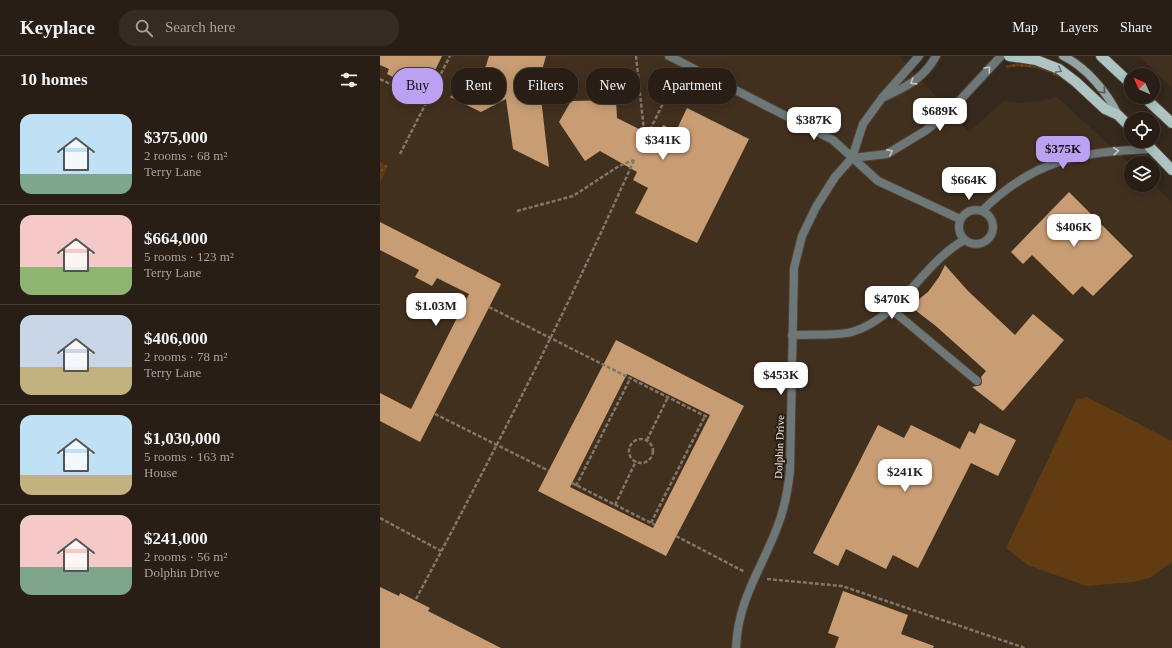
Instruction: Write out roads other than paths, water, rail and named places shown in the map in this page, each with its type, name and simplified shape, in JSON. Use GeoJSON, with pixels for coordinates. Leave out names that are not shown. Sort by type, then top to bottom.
{"type":"FeatureCollection","features":[{"type":"Feature","properties":{"kind":"main road"},"geometry":{"type":"LineString","coordinates":[[1009,56],[1036,60],[1059,69],[1105,108],[1118,115],[1124,121]]}},
{"type":"Feature","properties":{"kind":"main road"},"geometry":{"type":"LineString","coordinates":[[1063,56],[1075,63],[1111,100],[1118,115]]}},
{"type":"Feature","properties":{"kind":"main road"},"geometry":{"type":"LineString","coordinates":[[1101,56],[1124,77]]}},
{"type":"Feature","properties":{"kind":"main road"},"geometry":{"type":"LineString","coordinates":[[1152,104],[1172,123]]}},
{"type":"Feature","properties":{"kind":"main road"},"geometry":{"type":"LineString","coordinates":[[1151,149],[1172,170]]}},
{"type":"Feature","properties":{"kind":"street"},"geometry":{"type":"LineString","coordinates":[[669,56],[833,140],[878,181],[960,219]]}},
{"type":"Feature","properties":{"kind":"street","name":"Dolphin Drive"},"geometry":{"type":"LineString","coordinates":[[736,648],[737,627],[744,600],[778,525],[787,491],[790,471],[794,268],[802,236],[816,207],[835,177],[852,158],[863,124],[882,98],[919,56]]}},
{"type":"Feature","properties":{"kind":"street"},"geometry":{"type":"LineString","coordinates":[[882,98],[919,78],[928,70],[936,56]]}},
{"type":"Feature","properties":{"kind":"street"},"geometry":{"type":"LineString","coordinates":[[852,158],[887,154],[925,131],[949,112],[1001,56]]}},
{"type":"Feature","properties":{"kind":"street"},"geometry":{"type":"LineString","coordinates":[[982,211],[998,195],[1018,180],[1058,161],[1100,152],[1151,149]]}},
{"type":"Feature","properties":{"kind":"street"},"geometry":{"type":"LineString","coordinates":[[972,210],[982,211],[990,218],[993,228],[992,234],[980,244],[974,244],[964,240],[959,230],[960,219],[963,215],[972,210]]}},
{"type":"Feature","properties":{"kind":"street"},"geometry":{"type":"LineString","coordinates":[[792,335],[852,332],[874,322],[891,309],[946,251],[964,240]]}},
{"type":"Feature","properties":{"kind":"street"},"geometry":{"type":"LineString","coordinates":[[891,309],[977,381]]}}]}
